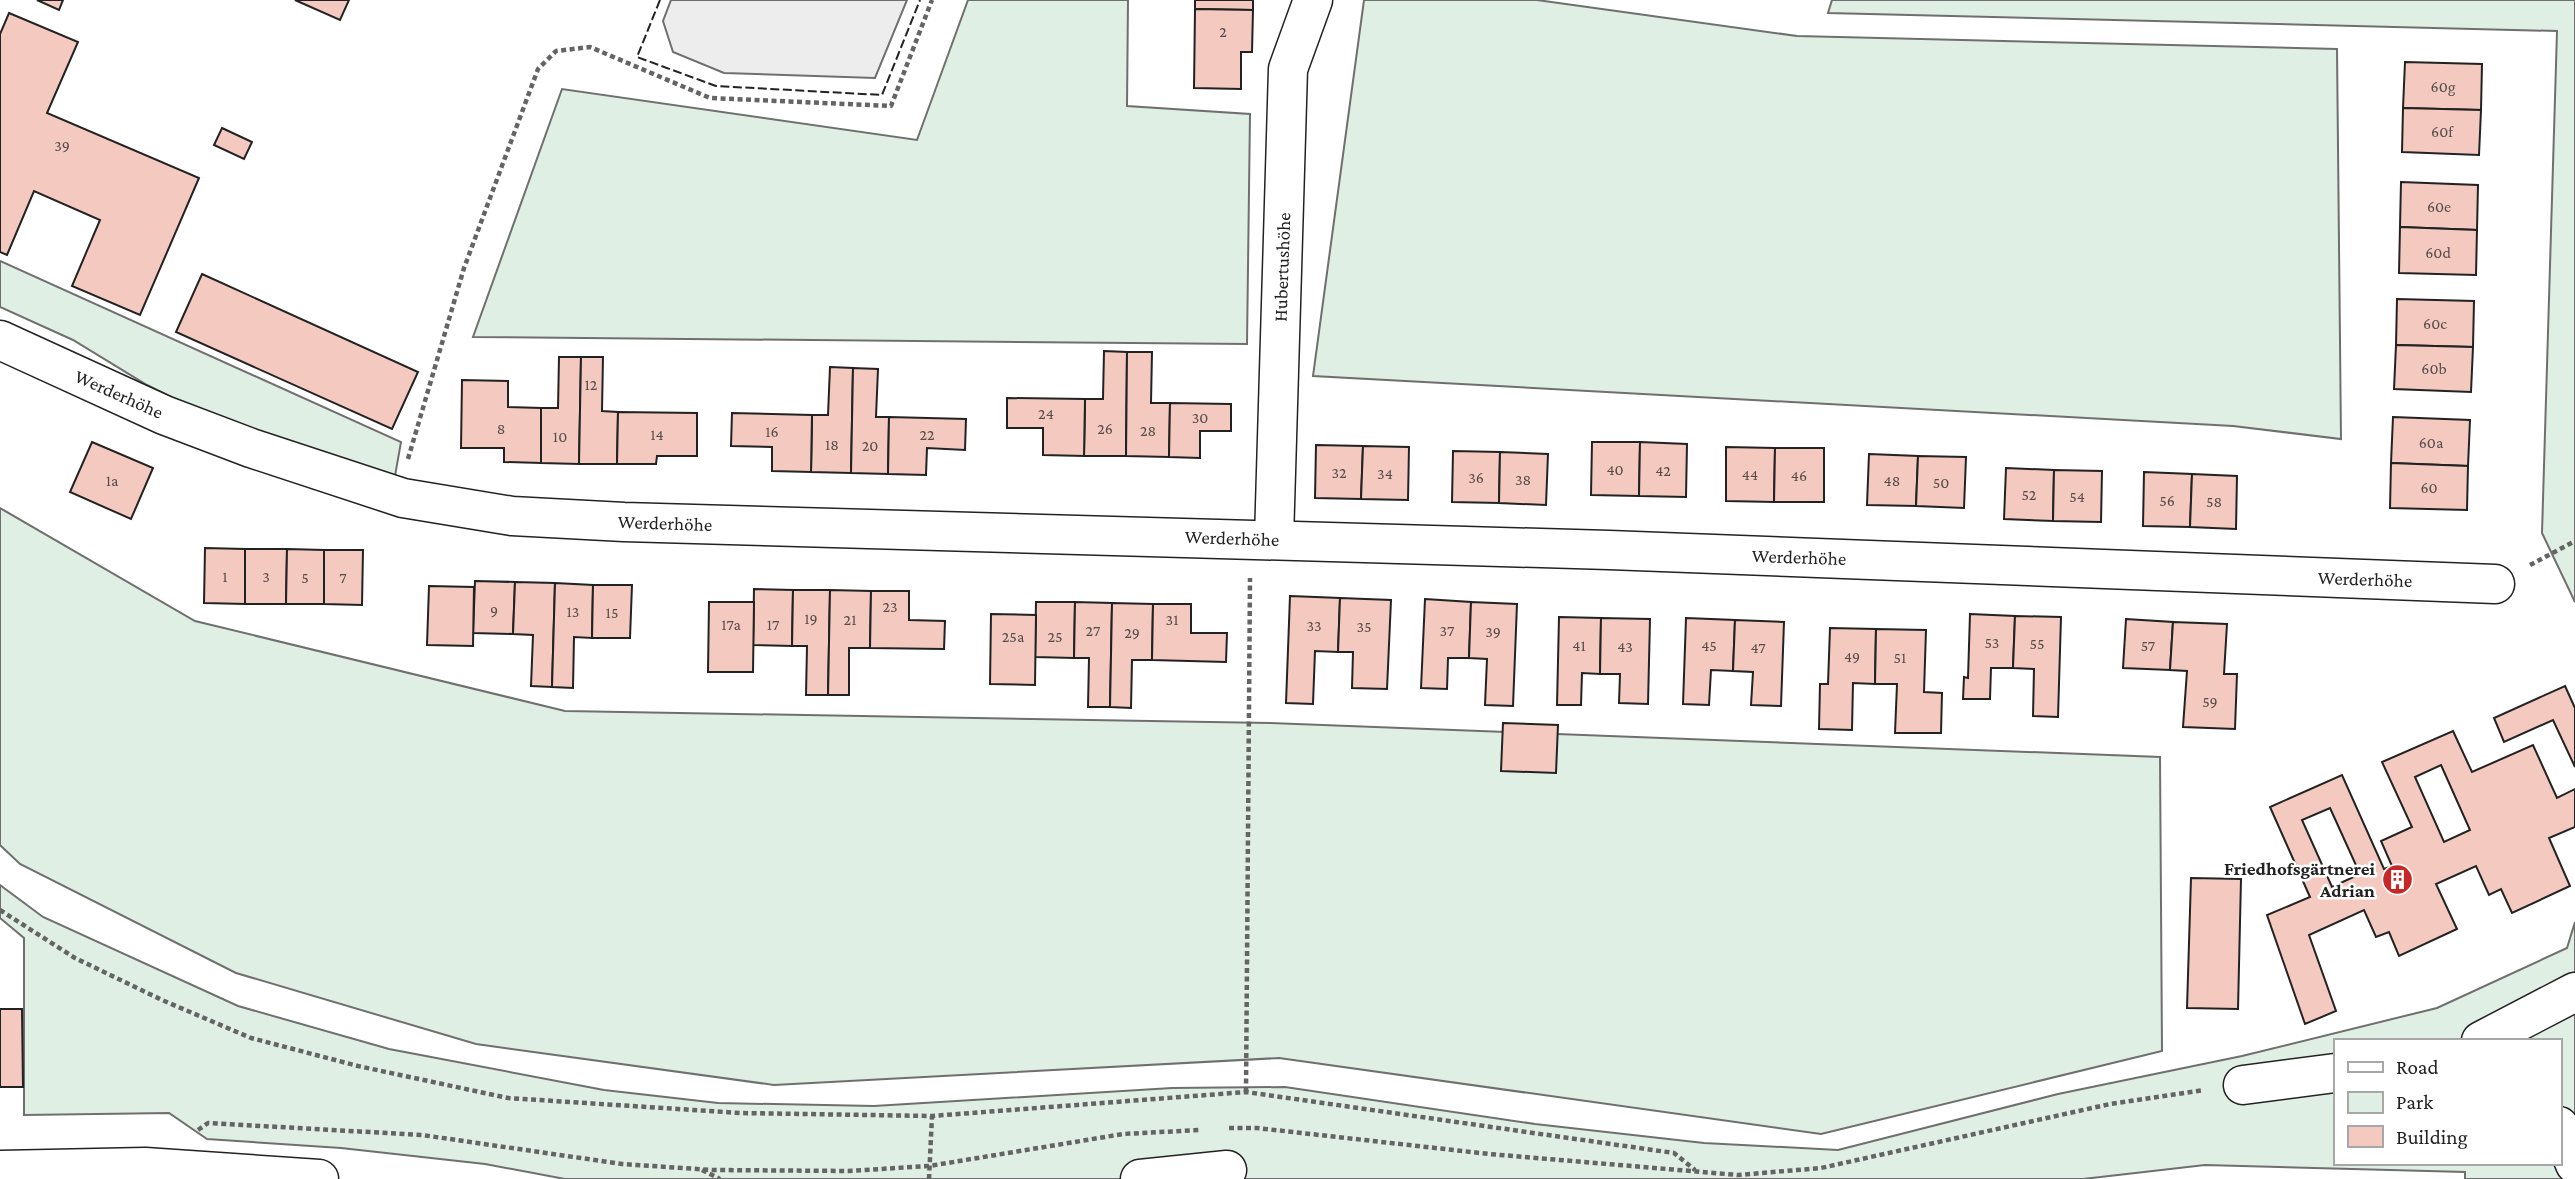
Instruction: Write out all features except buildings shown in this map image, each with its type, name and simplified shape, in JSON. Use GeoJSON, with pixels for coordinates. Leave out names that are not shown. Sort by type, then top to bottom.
{"type":"FeatureCollection","features":[{"type":"Feature","properties":{"kind":"street","name":"Hubertushöhe"},"geometry":{"type":"LineString","coordinates":[[1274,539],[1288,69],[1313,0]]}},
{"type":"Feature","properties":{"kind":"street","name":"Werderhöhe"},"geometry":{"type":"LineString","coordinates":[[0,340],[177,420],[251,448],[404,498],[512,516],[624,522],[1274,539],[2496,584]]}},
{"type":"Feature","properties":{"kind":"street"},"geometry":{"type":"LineString","coordinates":[[2489,1039],[2536,1027],[2575,992]]}},
{"type":"Feature","properties":{"kind":"street"},"geometry":{"type":"LineString","coordinates":[[2243,1085],[2334,1073]]}},
{"type":"Feature","properties":{"kind":"street"},"geometry":{"type":"LineString","coordinates":[[2561,1131],[2575,1164]]}},
{"type":"Feature","properties":{"kind":"street"},"geometry":{"type":"LineString","coordinates":[[0,1170],[145,1167],[319,1179]]}},
{"type":"Feature","properties":{"kind":"street"},"geometry":{"type":"LineString","coordinates":[[1140,1179],[1227,1170]]}},
{"type":"Feature","properties":{"kind":"path"},"geometry":{"type":"LineString","coordinates":[[404,498],[407,462],[464,268],[538,69],[556,51],[590,47],[710,98],[891,106],[932,0]]}},
{"type":"Feature","properties":{"kind":"path"},"geometry":{"type":"LineString","coordinates":[[1246,1092],[1250,570],[1274,539]]}},
{"type":"Feature","properties":{"kind":"path"},"geometry":{"type":"LineString","coordinates":[[2496,584],[2575,541]]}},
{"type":"Feature","properties":{"kind":"path"},"geometry":{"type":"LineString","coordinates":[[0,910],[75,958],[162,1000],[251,1038],[358,1066],[508,1098],[740,1114],[932,1116],[1246,1092],[1674,1153],[1697,1172]]}},
{"type":"Feature","properties":{"kind":"path"},"geometry":{"type":"LineString","coordinates":[[1222,1128],[1257,1128],[1489,1154],[1738,1175],[1821,1168],[2110,1104],[2243,1085]]}},
{"type":"Feature","properties":{"kind":"path"},"geometry":{"type":"LineString","coordinates":[[929,1179],[932,1116]]}},
{"type":"Feature","properties":{"kind":"path"},"geometry":{"type":"LineString","coordinates":[[145,1167],[208,1123],[422,1135],[622,1164],[848,1171],[929,1166],[1123,1134],[1210,1129]]}},
{"type":"Feature","properties":{"kind":"path"},"geometry":{"type":"LineString","coordinates":[[700,1168],[720,1179]]}},
{"type":"Feature","properties":{"kind":"green space"},"geometry":{"type":"Polygon","coordinates":[[[968,0],[1128,0],[1127,106],[1250,114],[1247,344],[473,337],[562,89],[917,140],[968,0]]]}},
{"type":"Feature","properties":{"kind":"green space"},"geometry":{"type":"Polygon","coordinates":[[[1364,0],[1537,0],[1797,36],[2337,49],[2341,439],[2233,426],[1313,376],[1364,0]]]}},
{"type":"Feature","properties":{"kind":"green space"},"geometry":{"type":"Polygon","coordinates":[[[1832,0],[2575,0],[2575,602],[2542,533],[2557,31],[1828,13],[1832,0]]]}},
{"type":"Feature","properties":{"kind":"green space"},"geometry":{"type":"Polygon","coordinates":[[[0,261],[401,442],[395,476],[286,442],[175,399],[73,340],[0,307],[0,261]]]}},
{"type":"Feature","properties":{"kind":"green space"},"geometry":{"type":"Polygon","coordinates":[[[0,508],[195,621],[565,711],[1270,723],[2160,757],[2162,1051],[1821,1134],[1279,1058],[774,1085],[476,1044],[236,973],[20,864],[0,845],[0,508]]]}},
{"type":"Feature","properties":{"kind":"green space"},"geometry":{"type":"Polygon","coordinates":[[[0,885],[43,917],[238,1006],[389,1049],[604,1090],[718,1103],[874,1106],[1172,1088],[1285,1087],[1535,1124],[1704,1143],[1838,1150],[2058,1094],[2242,1056],[2437,1008],[2567,948],[2575,922],[2575,1179],[2465,1179],[2465,1172],[2205,1165],[2083,1179],[565,1179],[485,1164],[341,1148],[207,1139],[169,1113],[24,1115],[24,938],[0,918],[0,885]]]}},
{"type":"Feature","properties":{"kind":"shaded area"},"geometry":{"type":"Polygon","coordinates":[[[671,0],[907,0],[875,78],[724,73],[673,52],[663,21],[671,0]]]}},
{"type":"Feature","properties":{"kind":"fence"},"geometry":{"type":"LineString","coordinates":[[660,0],[637,57],[716,86],[882,95],[920,0]]}},
{"type":"Feature","properties":{"kind":"place","name":"Friedhofsgärtnerei Adrian"},"geometry":{"type":"Point","coordinates":[2398,879]}}]}
